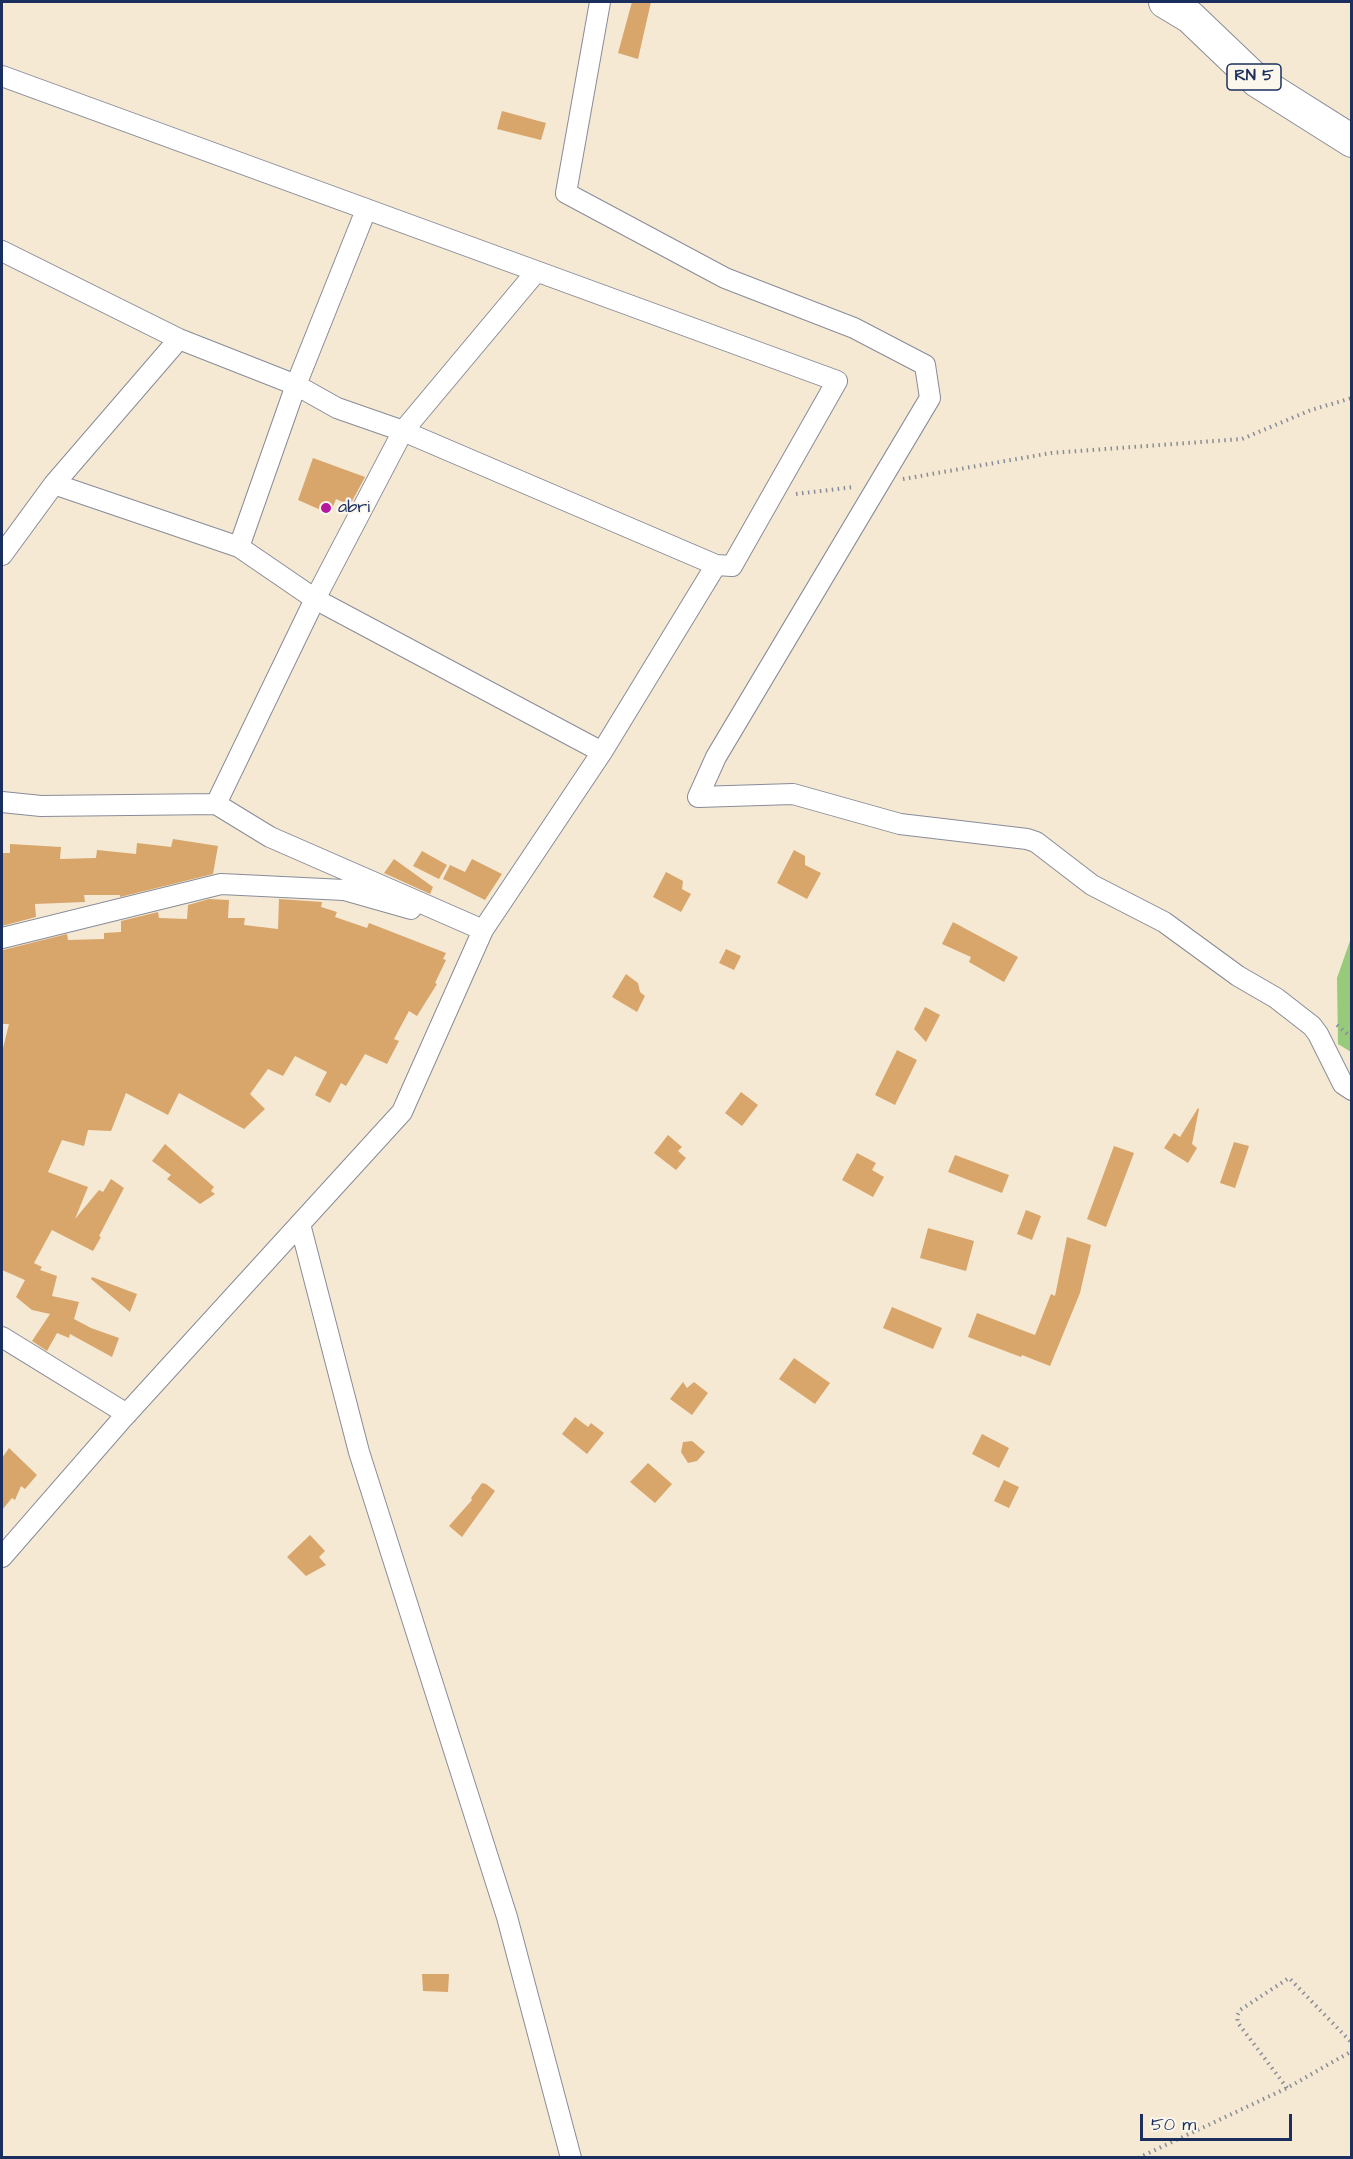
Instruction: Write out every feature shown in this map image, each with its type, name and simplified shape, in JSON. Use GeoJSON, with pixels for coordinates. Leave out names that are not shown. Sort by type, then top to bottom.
{"type":"FeatureCollection","features":[{"type":"Feature","properties":{"kind":"main road","name":"RN 5"},"geometry":{"type":"LineString","coordinates":[[1165,2],[1190,17],[1257,81],[1352,141]]}},
{"type":"Feature","properties":{"kind":"street"},"geometry":{"type":"LineString","coordinates":[[600,2],[566,193],[725,278],[854,328],[925,365],[930,398],[716,757],[698,797],[793,794],[900,824],[1036,842],[1092,885],[1164,922],[1312,1026],[1343,1084],[1352,1089]]}},
{"type":"Feature","properties":{"kind":"street"},"geometry":{"type":"LineString","coordinates":[[2,76],[837,381],[732,566],[716,564],[403,430],[337,408],[296,385],[179,339],[2,251]]}},
{"type":"Feature","properties":{"kind":"street"},"geometry":{"type":"LineString","coordinates":[[239,547],[296,385],[366,210]]}},
{"type":"Feature","properties":{"kind":"street"},"geometry":{"type":"LineString","coordinates":[[216,804],[315,599],[403,430],[536,272]]}},
{"type":"Feature","properties":{"kind":"street"},"geometry":{"type":"LineString","coordinates":[[2,555],[54,484],[179,339]]}},
{"type":"Feature","properties":{"kind":"street"},"geometry":{"type":"LineString","coordinates":[[54,484],[239,547],[315,599],[602,752]]}},
{"type":"Feature","properties":{"kind":"street"},"geometry":{"type":"LineString","coordinates":[[2,1557],[127,1414],[402,1112],[483,930],[602,752],[716,564]]}},
{"type":"Feature","properties":{"kind":"street"},"geometry":{"type":"LineString","coordinates":[[2,802],[41,806],[216,804],[270,837],[483,930]]}},
{"type":"Feature","properties":{"kind":"street"},"geometry":{"type":"LineString","coordinates":[[2,938],[221,884],[344,890],[483,930]]}},
{"type":"Feature","properties":{"kind":"street"},"geometry":{"type":"LineString","coordinates":[[300,1224],[359,1452],[507,1917],[571,2157]]}},
{"type":"Feature","properties":{"kind":"street"},"geometry":{"type":"LineString","coordinates":[[2,1337],[127,1414]]}},
{"type":"Feature","properties":{"kind":"path"},"geometry":{"type":"LineString","coordinates":[[771,497],[880,484],[1051,453],[1242,439],[1311,410],[1352,398]]}},
{"type":"Feature","properties":{"kind":"path"},"geometry":{"type":"LineString","coordinates":[[1287,2088],[1238,2023],[1237,2016],[1240,2010],[1289,1978],[1352,2043]]}},
{"type":"Feature","properties":{"kind":"path"},"geometry":{"type":"LineString","coordinates":[[1138,2157],[1287,2088],[1352,2051]]}},
{"type":"Feature","properties":{"kind":"green space"},"geometry":{"type":"Polygon","coordinates":[[[1351,938],[1351,1052],[1338,1044],[1337,978],[1351,938]]]}},
{"type":"Feature","properties":{"kind":"building"},"geometry":{"type":"Polygon","coordinates":[[[632,2],[651,2],[638,59],[618,53],[632,2]]]}},
{"type":"Feature","properties":{"kind":"building"},"geometry":{"type":"Polygon","coordinates":[[[502,111],[546,123],[541,140],[497,129],[502,111]]]}},
{"type":"Feature","properties":{"kind":"building"},"geometry":{"type":"Polygon","coordinates":[[[313,458],[365,477],[350,505],[336,499],[330,514],[298,500],[313,458]]]}},
{"type":"Feature","properties":{"kind":"building"},"geometry":{"type":"Polygon","coordinates":[[[173,839],[218,846],[213,874],[120,897],[120,895],[84,895],[85,902],[35,904],[36,917],[2,926],[2,853],[10,853],[10,844],[61,847],[60,859],[96,858],[97,850],[136,854],[137,843],[171,847],[173,839]]]}},
{"type":"Feature","properties":{"kind":"building"},"geometry":{"type":"Polygon","coordinates":[[[794,850],[805,856],[805,865],[821,873],[807,899],[777,883],[794,850]]]}},
{"type":"Feature","properties":{"kind":"building"},"geometry":{"type":"Polygon","coordinates":[[[422,851],[447,865],[439,879],[413,866],[422,851]]]}},
{"type":"Feature","properties":{"kind":"building"},"geometry":{"type":"Polygon","coordinates":[[[394,859],[433,887],[430,894],[384,873],[394,859]]]}},
{"type":"Feature","properties":{"kind":"building"},"geometry":{"type":"Polygon","coordinates":[[[472,859],[502,874],[485,900],[443,879],[450,865],[465,872],[472,859]]]}},
{"type":"Feature","properties":{"kind":"building"},"geometry":{"type":"Polygon","coordinates":[[[666,872],[683,881],[682,889],[691,894],[681,912],[653,897],[666,872]]]}},
{"type":"Feature","properties":{"kind":"building"},"geometry":{"type":"Polygon","coordinates":[[[209,899],[229,900],[228,918],[245,918],[244,925],[278,929],[279,899],[322,902],[321,907],[337,912],[335,917],[367,928],[369,923],[446,953],[443,959],[446,960],[435,983],[437,984],[417,1016],[409,1011],[394,1039],[399,1041],[387,1064],[365,1054],[346,1086],[341,1083],[330,1103],[315,1095],[327,1072],[295,1056],[283,1076],[268,1069],[250,1094],[265,1109],[244,1129],[179,1093],[168,1115],[126,1093],[111,1131],[88,1130],[84,1146],[62,1140],[48,1172],[88,1187],[75,1219],[99,1190],[103,1192],[111,1179],[124,1188],[93,1251],[52,1230],[34,1263],[42,1267],[40,1270],[57,1276],[52,1296],[79,1302],[74,1319],[119,1338],[112,1357],[70,1334],[69,1338],[57,1333],[47,1351],[32,1341],[50,1314],[32,1310],[16,1297],[25,1280],[2,1270],[2,1052],[9,1024],[2,1024],[3,950],[67,934],[68,940],[104,939],[104,933],[121,932],[121,921],[158,912],[159,918],[187,919],[188,905],[209,899]]]}},
{"type":"Feature","properties":{"kind":"building"},"geometry":{"type":"Polygon","coordinates":[[[953,922],[1018,957],[1004,982],[969,962],[971,957],[942,944],[953,922]]]}},
{"type":"Feature","properties":{"kind":"building"},"geometry":{"type":"Polygon","coordinates":[[[726,949],[741,956],[734,970],[719,963],[726,949]]]}},
{"type":"Feature","properties":{"kind":"building"},"geometry":{"type":"Polygon","coordinates":[[[626,974],[638,983],[640,992],[645,996],[637,1012],[612,997],[626,974]]]}},
{"type":"Feature","properties":{"kind":"building"},"geometry":{"type":"Polygon","coordinates":[[[925,1007],[940,1015],[926,1042],[914,1029],[925,1007]]]}},
{"type":"Feature","properties":{"kind":"building"},"geometry":{"type":"Polygon","coordinates":[[[897,1050],[917,1060],[895,1105],[875,1095],[897,1050]]]}},
{"type":"Feature","properties":{"kind":"building"},"geometry":{"type":"Polygon","coordinates":[[[741,1092],[758,1105],[742,1126],[725,1113],[741,1092]]]}},
{"type":"Feature","properties":{"kind":"building"},"geometry":{"type":"Polygon","coordinates":[[[1198,1108],[1192,1144],[1197,1148],[1188,1163],[1164,1148],[1174,1133],[1180,1137],[1198,1108]]]}},
{"type":"Feature","properties":{"kind":"building"},"geometry":{"type":"Polygon","coordinates":[[[668,1135],[682,1147],[678,1151],[686,1158],[676,1170],[654,1153],[668,1135]]]}},
{"type":"Feature","properties":{"kind":"building"},"geometry":{"type":"Polygon","coordinates":[[[1234,1142],[1249,1146],[1235,1188],[1220,1183],[1234,1142]]]}},
{"type":"Feature","properties":{"kind":"building"},"geometry":{"type":"Polygon","coordinates":[[[165,1144],[214,1187],[211,1191],[215,1194],[200,1204],[167,1179],[171,1175],[152,1161],[165,1144]]]}},
{"type":"Feature","properties":{"kind":"building"},"geometry":{"type":"Polygon","coordinates":[[[1114,1146],[1134,1153],[1106,1227],[1087,1219],[1114,1146]]]}},
{"type":"Feature","properties":{"kind":"building"},"geometry":{"type":"Polygon","coordinates":[[[857,1153],[876,1163],[872,1170],[884,1177],[873,1197],[842,1180],[857,1153]]]}},
{"type":"Feature","properties":{"kind":"building"},"geometry":{"type":"Polygon","coordinates":[[[955,1155],[1009,1175],[1002,1193],[948,1172],[955,1155]]]}},
{"type":"Feature","properties":{"kind":"building"},"geometry":{"type":"Polygon","coordinates":[[[1026,1210],[1041,1216],[1032,1240],[1017,1234],[1026,1210]]]}},
{"type":"Feature","properties":{"kind":"building"},"geometry":{"type":"Polygon","coordinates":[[[928,1228],[974,1241],[966,1271],[920,1258],[928,1228]]]}},
{"type":"Feature","properties":{"kind":"building"},"geometry":{"type":"Polygon","coordinates":[[[1067,1237],[1091,1245],[1080,1293],[1050,1366],[968,1337],[977,1313],[1035,1335],[1051,1294],[1055,1296],[1067,1237]]]}},
{"type":"Feature","properties":{"kind":"building"},"geometry":{"type":"Polygon","coordinates":[[[92,1277],[137,1294],[130,1312],[91,1279],[92,1277]]]}},
{"type":"Feature","properties":{"kind":"building"},"geometry":{"type":"Polygon","coordinates":[[[892,1307],[942,1328],[933,1349],[883,1328],[892,1307]]]}},
{"type":"Feature","properties":{"kind":"building"},"geometry":{"type":"Polygon","coordinates":[[[794,1358],[830,1383],[815,1404],[779,1379],[794,1358]]]}},
{"type":"Feature","properties":{"kind":"building"},"geometry":{"type":"Polygon","coordinates":[[[683,1382],[687,1388],[694,1382],[708,1393],[692,1415],[670,1399],[683,1382]]]}},
{"type":"Feature","properties":{"kind":"building"},"geometry":{"type":"Polygon","coordinates":[[[575,1417],[588,1427],[591,1423],[604,1433],[587,1454],[562,1434],[575,1417]]]}},
{"type":"Feature","properties":{"kind":"building"},"geometry":{"type":"Polygon","coordinates":[[[982,1434],[1009,1448],[999,1468],[972,1454],[982,1434]]]}},
{"type":"Feature","properties":{"kind":"building"},"geometry":{"type":"Polygon","coordinates":[[[692,1441],[705,1452],[697,1461],[688,1463],[681,1452],[683,1442],[692,1441]]]}},
{"type":"Feature","properties":{"kind":"building"},"geometry":{"type":"Polygon","coordinates":[[[9,1448],[37,1475],[25,1489],[21,1486],[15,1500],[12,1498],[2,1510],[2,1458],[9,1448]]]}},
{"type":"Feature","properties":{"kind":"building"},"geometry":{"type":"Polygon","coordinates":[[[648,1463],[672,1484],[655,1503],[630,1482],[648,1463]]]}},
{"type":"Feature","properties":{"kind":"building"},"geometry":{"type":"Polygon","coordinates":[[[1004,1480],[1019,1487],[1009,1508],[994,1501],[1004,1480]]]}},
{"type":"Feature","properties":{"kind":"building"},"geometry":{"type":"Polygon","coordinates":[[[482,1483],[495,1491],[462,1537],[449,1526],[472,1500],[471,1498],[482,1483]]]}},
{"type":"Feature","properties":{"kind":"building"},"geometry":{"type":"Polygon","coordinates":[[[310,1535],[325,1551],[319,1557],[326,1565],[306,1576],[287,1557],[310,1535]]]}},
{"type":"Feature","properties":{"kind":"building"},"geometry":{"type":"Polygon","coordinates":[[[422,1974],[449,1974],[448,1992],[423,1991],[422,1974]]]}},
{"type":"Feature","properties":{"kind":"place","name":"abri"},"geometry":{"type":"Point","coordinates":[326,508]}}]}
